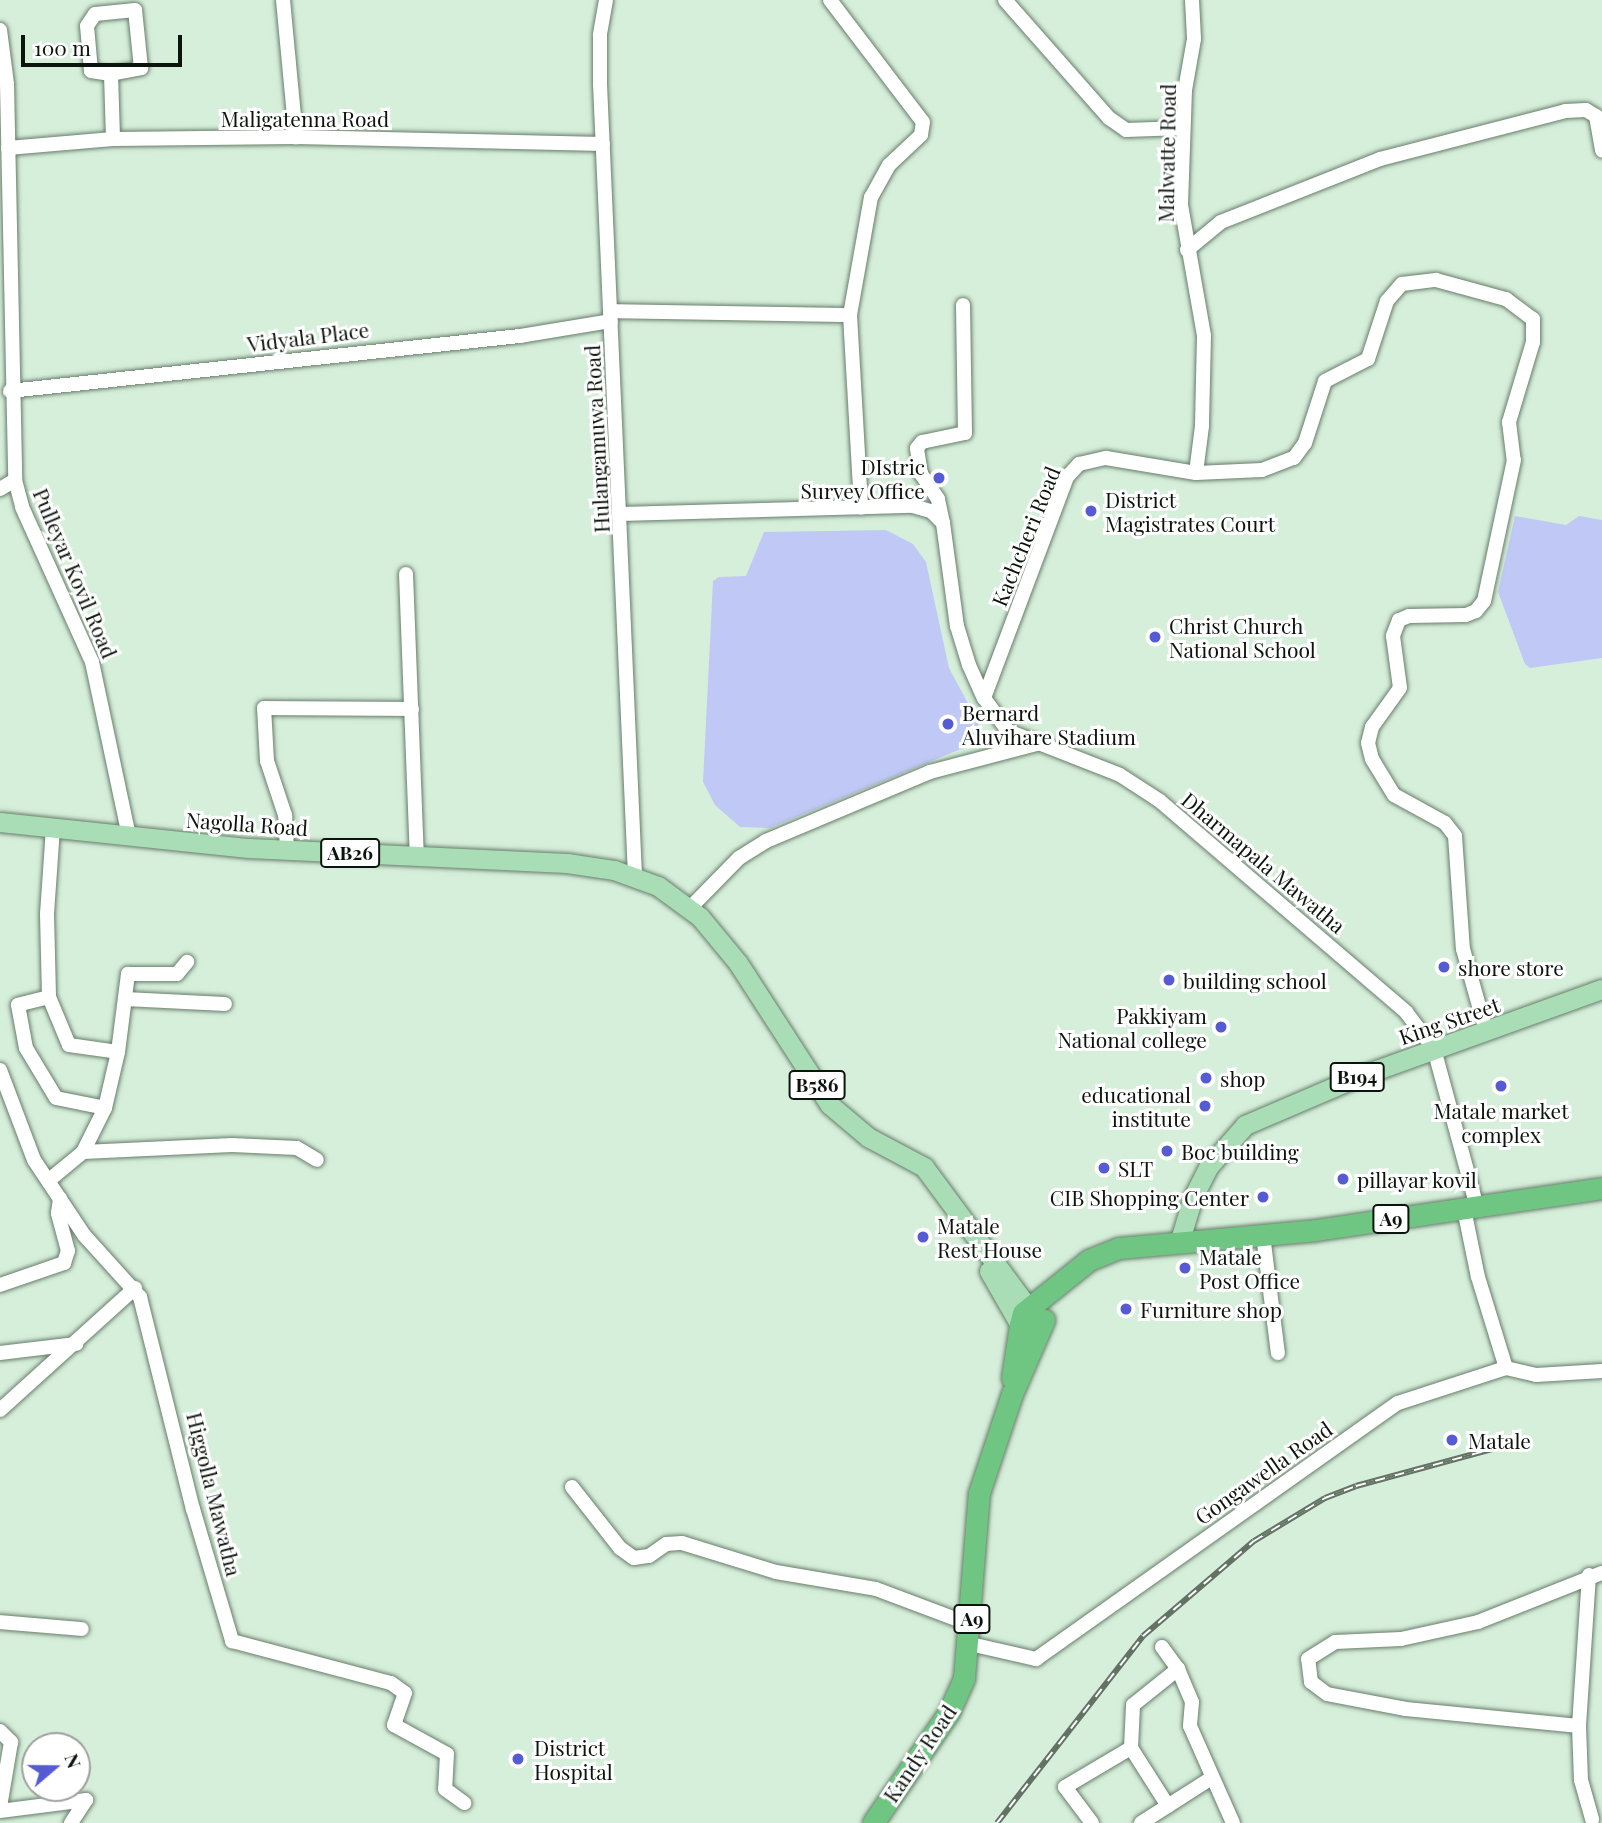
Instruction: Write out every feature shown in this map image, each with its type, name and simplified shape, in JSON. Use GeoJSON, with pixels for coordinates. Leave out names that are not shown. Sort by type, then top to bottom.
{"type":"FeatureCollection","features":[{"type":"Feature","properties":{"kind":"highway","name":"A9"},"geometry":{"type":"LineString","coordinates":[[1179,1243],[1471,1208],[1602,1188]]}},
{"type":"Feature","properties":{"kind":"highway","name":"Kandy Road"},"geometry":{"type":"LineString","coordinates":[[873,1823],[948,1713],[964,1678],[971,1634],[979,1493],[1012,1394],[1030,1321],[1062,1284],[1088,1260],[1108,1251],[1179,1243]]}},
{"type":"Feature","properties":{"kind":"main road","name":"Nagolla Road"},"geometry":{"type":"LineString","coordinates":[[0,822],[287,850],[567,863],[635,876],[690,908]]}},
{"type":"Feature","properties":{"kind":"main road","name":"B586"},"geometry":{"type":"LineString","coordinates":[[690,908],[746,974],[830,1105],[858,1130],[924,1167],[972,1232],[1030,1321]]}},
{"type":"Feature","properties":{"kind":"main road","name":"King Street"},"geometry":{"type":"LineString","coordinates":[[1179,1243],[1192,1197],[1209,1166],[1245,1125],[1319,1091],[1602,989]]}},
{"type":"Feature","properties":{"kind":"street"},"geometry":{"type":"LineString","coordinates":[[282,0],[296,137]]}},
{"type":"Feature","properties":{"kind":"street","name":"Hulangamuwa Road"},"geometry":{"type":"LineString","coordinates":[[606,0],[600,35],[603,144],[635,876]]}},
{"type":"Feature","properties":{"kind":"street"},"geometry":{"type":"LineString","coordinates":[[830,0],[923,122],[921,135],[889,165],[871,197],[849,315],[861,508]]}},
{"type":"Feature","properties":{"kind":"street"},"geometry":{"type":"LineString","coordinates":[[1005,0],[1109,118],[1126,130],[1183,128]]}},
{"type":"Feature","properties":{"kind":"street","name":"Malwatte Road"},"geometry":{"type":"LineString","coordinates":[[1192,0],[1194,39],[1183,128],[1181,205],[1204,336],[1202,426],[1196,473]]}},
{"type":"Feature","properties":{"kind":"street"},"geometry":{"type":"LineString","coordinates":[[135,10],[141,68],[111,74],[94,74],[89,66],[89,18],[135,10]]}},
{"type":"Feature","properties":{"kind":"street","name":"Pulleyar Kovil Road"},"geometry":{"type":"LineString","coordinates":[[0,30],[8,148],[5,233],[15,480],[22,507],[92,662],[129,836]]}},
{"type":"Feature","properties":{"kind":"street"},"geometry":{"type":"LineString","coordinates":[[111,74],[113,139]]}},
{"type":"Feature","properties":{"kind":"street"},"geometry":{"type":"LineString","coordinates":[[1187,250],[1222,222],[1380,159],[1565,111],[1586,110],[1596,116],[1602,150]]}},
{"type":"Feature","properties":{"kind":"street","name":"Maligatenna Road"},"geometry":{"type":"LineString","coordinates":[[8,148],[113,139],[296,137],[603,144]]}},
{"type":"Feature","properties":{"kind":"street","name":"Kachcheri Road"},"geometry":{"type":"LineString","coordinates":[[984,698],[1067,477],[1079,464],[1106,458],[1196,473],[1262,470],[1294,458],[1305,443],[1325,381],[1368,359],[1388,301],[1402,284],[1436,280],[1472,287],[1506,299],[1532,319],[1533,342],[1508,422],[1514,460],[1484,600],[1476,611],[1466,615],[1409,616],[1399,620],[1392,636],[1400,688],[1372,727],[1368,743],[1372,759],[1394,795],[1445,823],[1455,836],[1463,949],[1486,1031]]}},
{"type":"Feature","properties":{"kind":"street","name":"Dharmapala Mawatha"},"geometry":{"type":"LineString","coordinates":[[963,305],[965,433],[922,442],[917,448],[921,474],[938,499],[957,626],[984,698],[1008,731],[1120,775],[1160,801],[1395,1001],[1434,1049]]}},
{"type":"Feature","properties":{"kind":"street","name":"Vidyala Place"},"geometry":{"type":"LineString","coordinates":[[10,391],[520,336],[610,316],[849,315]]}},
{"type":"Feature","properties":{"kind":"street"},"geometry":{"type":"LineString","coordinates":[[0,489],[15,480]]}},
{"type":"Feature","properties":{"kind":"street"},"geometry":{"type":"LineString","coordinates":[[621,514],[913,506],[931,511],[943,523]]}},
{"type":"Feature","properties":{"kind":"street"},"geometry":{"type":"LineString","coordinates":[[406,574],[417,856]]}},
{"type":"Feature","properties":{"kind":"street"},"geometry":{"type":"LineString","coordinates":[[287,850],[285,815],[267,761],[264,708],[412,709]]}},
{"type":"Feature","properties":{"kind":"street"},"geometry":{"type":"LineString","coordinates":[[690,908],[739,858],[766,841],[930,772],[1041,743]]}},
{"type":"Feature","properties":{"kind":"street"},"geometry":{"type":"LineString","coordinates":[[53,828],[47,914],[49,997],[69,1045],[118,1052]]}},
{"type":"Feature","properties":{"kind":"street"},"geometry":{"type":"LineString","coordinates":[[48,1181],[83,1152],[105,1108],[118,1052],[128,974],[177,974],[187,962]]}},
{"type":"Feature","properties":{"kind":"street"},"geometry":{"type":"LineString","coordinates":[[49,997],[18,1005],[26,1048],[57,1098],[105,1108]]}},
{"type":"Feature","properties":{"kind":"street"},"geometry":{"type":"LineString","coordinates":[[125,999],[225,1004]]}},
{"type":"Feature","properties":{"kind":"street"},"geometry":{"type":"LineString","coordinates":[[1434,1049],[1471,1208],[1478,1277],[1506,1368]]}},
{"type":"Feature","properties":{"kind":"street","name":"Higgolla Mawatha"},"geometry":{"type":"LineString","coordinates":[[0,1070],[34,1160],[83,1235],[135,1288],[232,1641],[391,1683],[405,1693],[394,1725],[447,1754],[445,1789],[464,1802]]}},
{"type":"Feature","properties":{"kind":"street"},"geometry":{"type":"LineString","coordinates":[[83,1152],[232,1145],[297,1148],[317,1160]]}},
{"type":"Feature","properties":{"kind":"street"},"geometry":{"type":"LineString","coordinates":[[0,1285],[64,1264],[68,1251],[58,1213],[60,1198]]}},
{"type":"Feature","properties":{"kind":"street"},"geometry":{"type":"LineString","coordinates":[[1263,1235],[1278,1353]]}},
{"type":"Feature","properties":{"kind":"street"},"geometry":{"type":"LineString","coordinates":[[0,1410],[78,1343],[135,1288]]}},
{"type":"Feature","properties":{"kind":"street"},"geometry":{"type":"LineString","coordinates":[[0,1353],[78,1343]]}},
{"type":"Feature","properties":{"kind":"street","name":"Gongawella Road"},"geometry":{"type":"LineString","coordinates":[[572,1487],[620,1548],[634,1558],[649,1556],[666,1544],[682,1543],[776,1572],[876,1589],[971,1634],[1036,1659],[1398,1403],[1506,1368],[1536,1375],[1602,1371]]}},
{"type":"Feature","properties":{"kind":"street"},"geometry":{"type":"LineString","coordinates":[[1579,1726],[1406,1709],[1327,1694],[1317,1689],[1307,1670],[1313,1652],[1335,1642],[1401,1639],[1478,1622],[1595,1574],[1579,1726],[1581,1780],[1592,1818]]}},
{"type":"Feature","properties":{"kind":"street"},"geometry":{"type":"LineString","coordinates":[[0,1622],[82,1629]]}},
{"type":"Feature","properties":{"kind":"street"},"geometry":{"type":"LineString","coordinates":[[1162,1647],[1178,1669],[1192,1702],[1190,1726],[1210,1779],[1233,1823]]}},
{"type":"Feature","properties":{"kind":"street"},"geometry":{"type":"LineString","coordinates":[[1168,1806],[1131,1748],[1133,1705],[1178,1669]]}},
{"type":"Feature","properties":{"kind":"street"},"geometry":{"type":"LineString","coordinates":[[0,1731],[11,1742],[0,1809],[86,1800],[71,1823]]}},
{"type":"Feature","properties":{"kind":"street"},"geometry":{"type":"LineString","coordinates":[[1092,1823],[1065,1787],[1131,1748]]}},
{"type":"Feature","properties":{"kind":"street"},"geometry":{"type":"LineString","coordinates":[[1141,1823],[1210,1779]]}},
{"type":"Feature","properties":{"kind":"shaded area"},"geometry":{"type":"Polygon","coordinates":[[[1515,516],[1566,525],[1579,516],[1602,520],[1602,658],[1530,668],[1525,664],[1498,592],[1515,516]]]}},
{"type":"Feature","properties":{"kind":"shaded area"},"geometry":{"type":"Polygon","coordinates":[[[886,530],[913,544],[926,562],[949,668],[978,722],[980,741],[770,828],[740,827],[715,805],[703,782],[713,581],[719,577],[746,576],[764,532],[886,530]]]}},
{"type":"Feature","properties":{"kind":"railway"},"geometry":{"type":"LineString","coordinates":[[997,1823],[1143,1636],[1254,1541],[1325,1498],[1356,1486],[1507,1445]]}},
{"type":"Feature","properties":{"kind":"place","name":"DIstric Survey Office"},"geometry":{"type":"Point","coordinates":[939,478]}},
{"type":"Feature","properties":{"kind":"place","name":"District Magistrates Court"},"geometry":{"type":"Point","coordinates":[1091,511]}},
{"type":"Feature","properties":{"kind":"place","name":"Christ Church National School"},"geometry":{"type":"Point","coordinates":[1155,637]}},
{"type":"Feature","properties":{"kind":"place","name":"Bernard Aluvihare Stadium"},"geometry":{"type":"Point","coordinates":[948,724]}},
{"type":"Feature","properties":{"kind":"place","name":"shore store"},"geometry":{"type":"Point","coordinates":[1444,967]}},
{"type":"Feature","properties":{"kind":"place","name":"building school"},"geometry":{"type":"Point","coordinates":[1169,980]}},
{"type":"Feature","properties":{"kind":"place","name":"Pakkiyam National college"},"geometry":{"type":"Point","coordinates":[1221,1027]}},
{"type":"Feature","properties":{"kind":"place","name":"shop"},"geometry":{"type":"Point","coordinates":[1206,1078]}},
{"type":"Feature","properties":{"kind":"place","name":"Matale market complex"},"geometry":{"type":"Point","coordinates":[1501,1086]}},
{"type":"Feature","properties":{"kind":"place","name":"educational institute"},"geometry":{"type":"Point","coordinates":[1205,1106]}},
{"type":"Feature","properties":{"kind":"place","name":"Boc building"},"geometry":{"type":"Point","coordinates":[1167,1151]}},
{"type":"Feature","properties":{"kind":"place","name":"SLT"},"geometry":{"type":"Point","coordinates":[1104,1168]}},
{"type":"Feature","properties":{"kind":"place","name":"pillayar kovil"},"geometry":{"type":"Point","coordinates":[1343,1179]}},
{"type":"Feature","properties":{"kind":"place","name":"CIB Shopping Center"},"geometry":{"type":"Point","coordinates":[1263,1197]}},
{"type":"Feature","properties":{"kind":"place","name":"Matale Rest House"},"geometry":{"type":"Point","coordinates":[923,1237]}},
{"type":"Feature","properties":{"kind":"place","name":"Matale Post Office"},"geometry":{"type":"Point","coordinates":[1185,1268]}},
{"type":"Feature","properties":{"kind":"place","name":"Furniture shop"},"geometry":{"type":"Point","coordinates":[1126,1309]}},
{"type":"Feature","properties":{"kind":"place","name":"Matale"},"geometry":{"type":"Point","coordinates":[1452,1440]}},
{"type":"Feature","properties":{"kind":"place","name":"District Hospital"},"geometry":{"type":"Point","coordinates":[518,1759]}}]}
